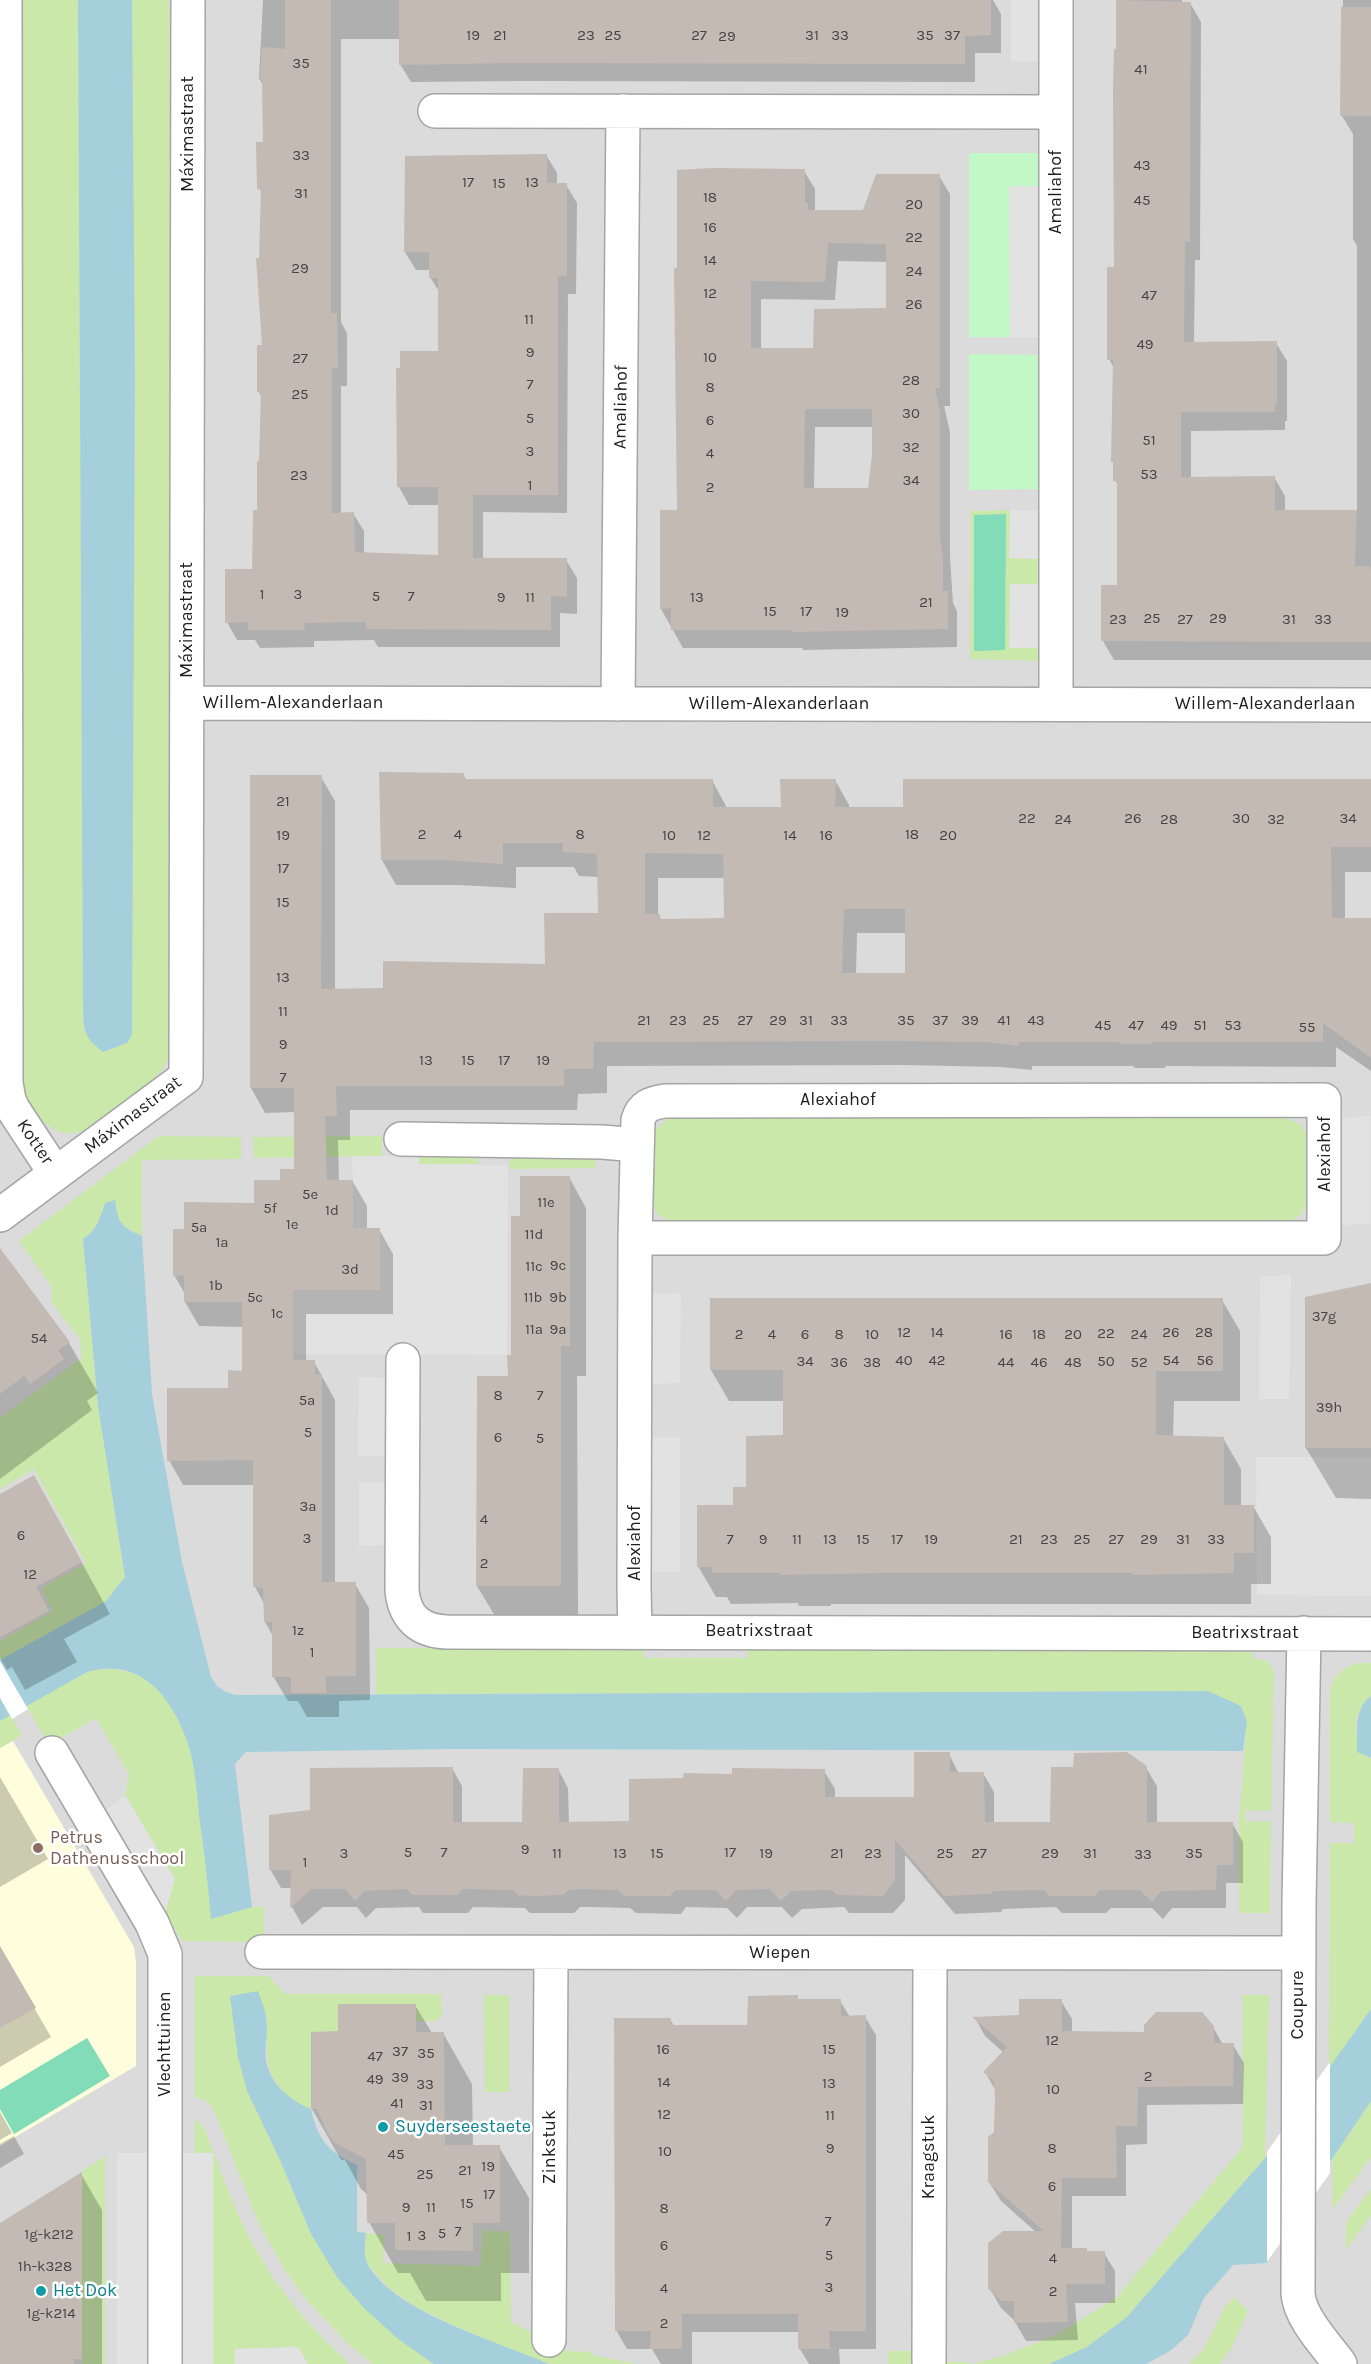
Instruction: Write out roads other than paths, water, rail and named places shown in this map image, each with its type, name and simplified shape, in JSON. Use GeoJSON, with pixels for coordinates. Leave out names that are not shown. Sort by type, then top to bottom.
{"type":"FeatureCollection","features":[{"type":"Feature","properties":{"kind":"street","name":"Kotter"},"geometry":{"type":"LineString","coordinates":[[0,1215],[55,1173],[13,1109],[7,1091],[3,725],[5,0]]}},
{"type":"Feature","properties":{"kind":"street","name":"Máximastraat"},"geometry":{"type":"LineString","coordinates":[[55,1173],[186,1077],[188,0]]}},
{"type":"Feature","properties":{"kind":"street","name":"Amaliahof"},"geometry":{"type":"LineString","coordinates":[[1056,0],[1056,704]]}},
{"type":"Feature","properties":{"kind":"street"},"geometry":{"type":"LineString","coordinates":[[435,111],[1056,112]]}},
{"type":"Feature","properties":{"kind":"street","name":"Amaliahof"},"geometry":{"type":"LineString","coordinates":[[618,704],[623,111]]}},
{"type":"Feature","properties":{"kind":"street","name":"Willem-Alexanderlaan"},"geometry":{"type":"LineString","coordinates":[[188,704],[1371,705]]}},
{"type":"Feature","properties":{"kind":"street","name":"Alexiahof"},"geometry":{"type":"LineString","coordinates":[[635,1238],[1324,1238],[1324,1101],[665,1101],[646,1106],[640,1112],[637,1145],[635,1238],[635,1631]]}},
{"type":"Feature","properties":{"kind":"street"},"geometry":{"type":"LineString","coordinates":[[401,1139],[602,1142],[637,1145]]}},
{"type":"Feature","properties":{"kind":"street","name":"Beatrixstraat"},"geometry":{"type":"LineString","coordinates":[[403,1360],[402,1591],[406,1611],[416,1624],[426,1629],[438,1632],[1371,1634]]}},
{"type":"Feature","properties":{"kind":"street","name":"Coupure"},"geometry":{"type":"LineString","coordinates":[[1304,1633],[1299,1953],[1298,2294],[1305,2318],[1340,2364]]}},
{"type":"Feature","properties":{"kind":"street","name":"Vlechttuinen"},"geometry":{"type":"LineString","coordinates":[[52,1753],[152,1923],[165,1954],[165,2364]]}},
{"type":"Feature","properties":{"kind":"street","name":"Wiepen"},"geometry":{"type":"LineString","coordinates":[[262,1952],[1299,1953]]}},
{"type":"Feature","properties":{"kind":"street","name":"Zinkstuk"},"geometry":{"type":"LineString","coordinates":[[549,2340],[551,1953]]}},
{"type":"Feature","properties":{"kind":"street","name":"Kraagstuk"},"geometry":{"type":"LineString","coordinates":[[929,2361],[930,1953]]}},
{"type":"Feature","properties":{"kind":"water"},"geometry":{"type":"Polygon","coordinates":[[[78,0],[132,0],[135,375],[132,1035],[127,1043],[103,1052],[92,1043],[87,1034],[83,1011],[78,0]]]}},
{"type":"Feature","properties":{"kind":"water"},"geometry":{"type":"Polygon","coordinates":[[[115,1200],[119,1219],[125,1227],[142,1236],[152,1394],[182,1562],[211,1677],[224,1691],[235,1695],[1208,1691],[1241,1706],[1247,1721],[1243,1751],[454,1749],[246,1752],[235,1764],[252,1907],[211,1919],[196,1782],[190,1751],[172,1709],[151,1684],[138,1675],[123,1670],[106,1669],[87,1672],[0,1721],[0,1660],[106,1601],[125,1577],[98,1406],[83,1239],[95,1228],[105,1203],[115,1200]]]}},
{"type":"Feature","properties":{"kind":"water"},"geometry":{"type":"Polygon","coordinates":[[[1371,1696],[1371,1758],[1357,1752],[1357,1729],[1361,1708],[1371,1696]]]}},
{"type":"Feature","properties":{"kind":"water"},"geometry":{"type":"Polygon","coordinates":[[[258,1991],[267,2028],[266,2060],[272,2077],[288,2096],[311,2109],[317,2129],[326,2144],[339,2155],[357,2165],[357,2232],[366,2233],[365,2254],[368,2265],[382,2282],[401,2298],[424,2312],[477,2336],[549,2364],[434,2364],[398,2339],[364,2308],[337,2277],[311,2234],[280,2160],[247,2091],[238,2057],[230,1996],[258,1991]]]}},
{"type":"Feature","properties":{"kind":"water"},"geometry":{"type":"Polygon","coordinates":[[[1371,2009],[1371,2101],[1267,2263],[1233,2265],[1204,2298],[1188,2335],[1170,2351],[1146,2364],[1049,2364],[1087,2347],[1127,2317],[1265,2158],[1371,2009]]]}},
{"type":"Feature","properties":{"kind":"place","name":"Petrus Dathenusschool"},"geometry":{"type":"Point","coordinates":[38,1848]}},
{"type":"Feature","properties":{"kind":"place","name":"Suyderseestaete"},"geometry":{"type":"Point","coordinates":[383,2127]}},
{"type":"Feature","properties":{"kind":"place","name":"Het Dok"},"geometry":{"type":"Point","coordinates":[41,2291]}}]}
